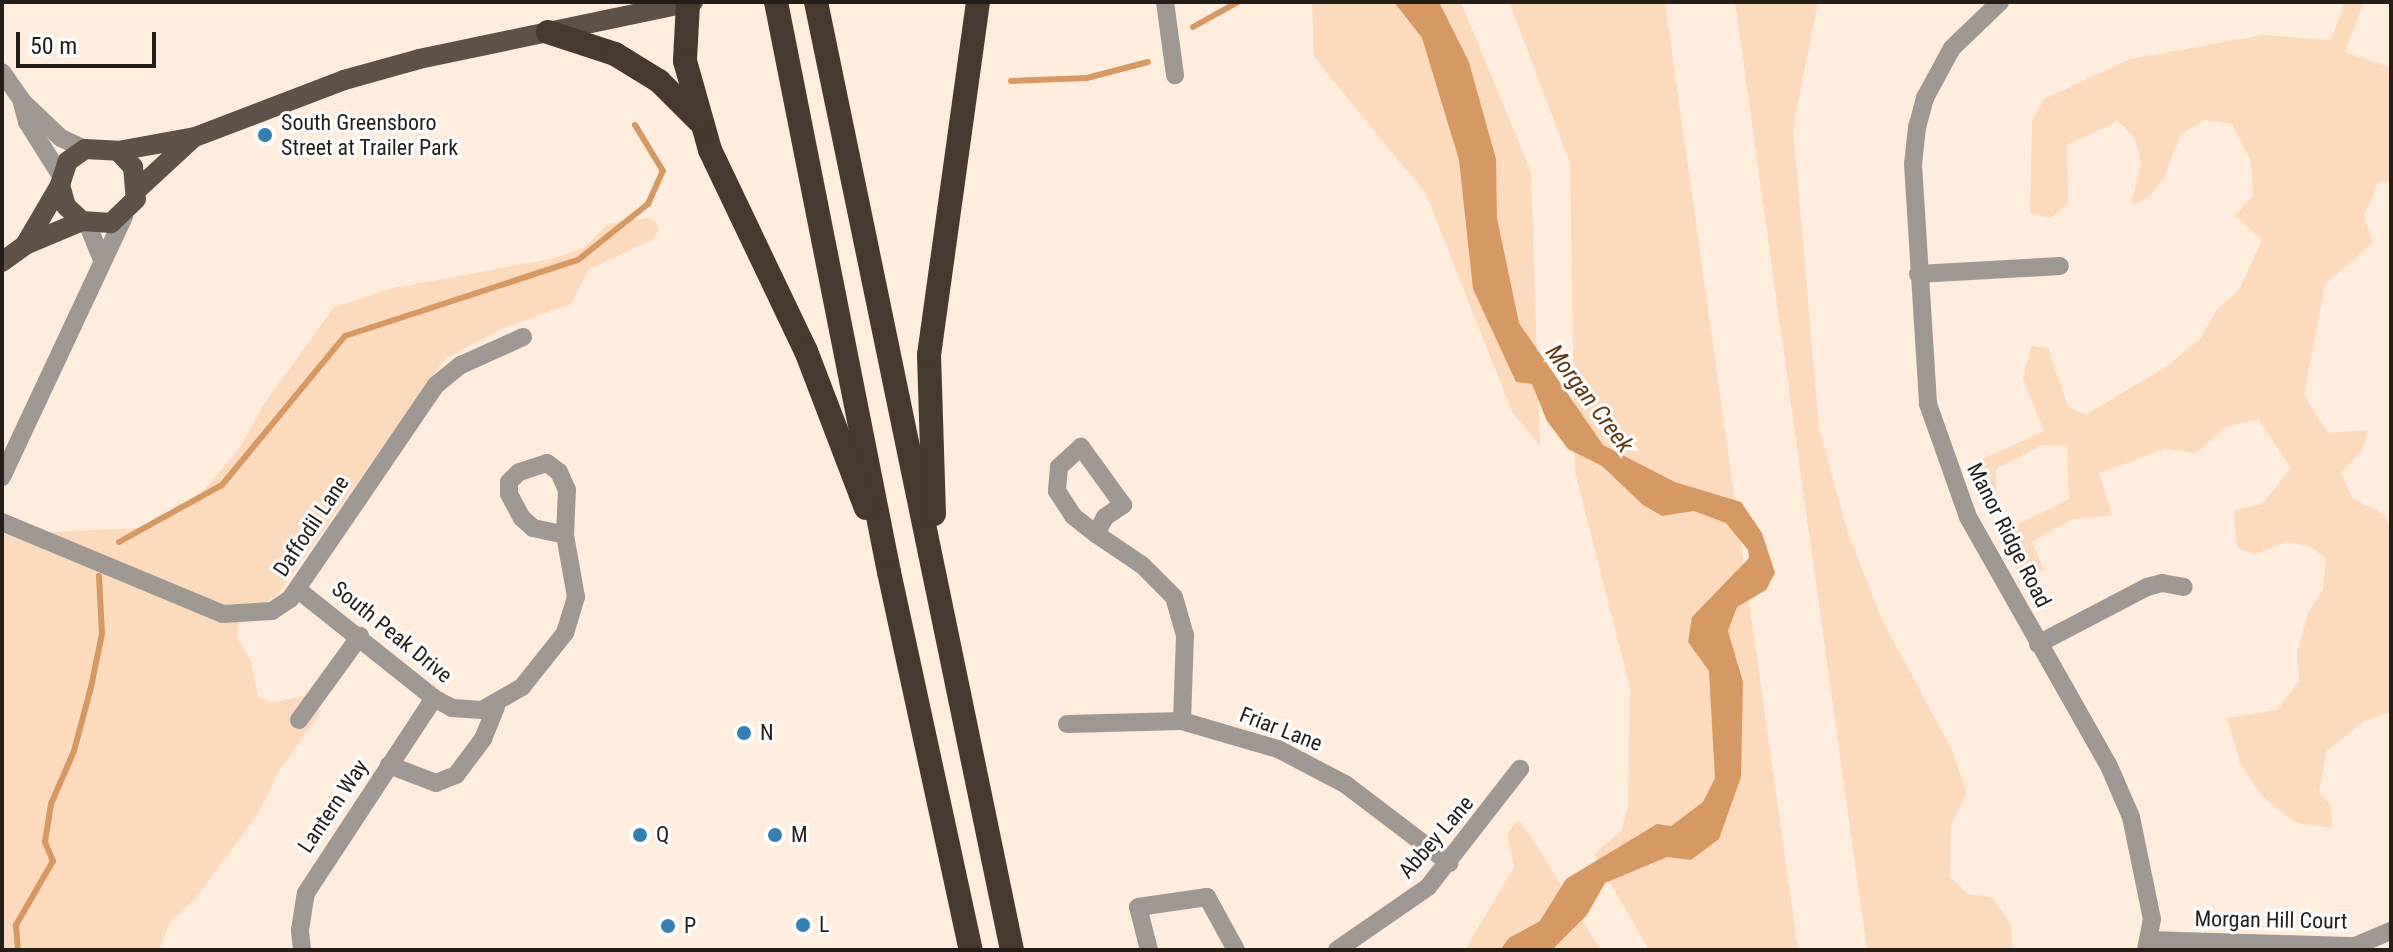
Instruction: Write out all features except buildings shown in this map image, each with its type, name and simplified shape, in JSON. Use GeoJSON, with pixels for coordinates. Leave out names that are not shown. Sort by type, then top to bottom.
{"type":"FeatureCollection","features":[{"type":"Feature","properties":{"kind":"highway"},"geometry":{"type":"LineString","coordinates":[[690,2],[685,61],[700,123],[762,266],[823,390],[889,572]]}},
{"type":"Feature","properties":{"kind":"highway"},"geometry":{"type":"LineString","coordinates":[[776,2],[889,572],[971,950]]}},
{"type":"Feature","properties":{"kind":"highway"},"geometry":{"type":"LineString","coordinates":[[816,2],[1012,950]]}},
{"type":"Feature","properties":{"kind":"highway"},"geometry":{"type":"LineString","coordinates":[[939,596],[929,355],[978,2]]}},
{"type":"Feature","properties":{"kind":"highway"},"geometry":{"type":"LineString","coordinates":[[548,32],[615,54],[659,81],[700,123]]}},
{"type":"Feature","properties":{"kind":"highway"},"geometry":{"type":"LineString","coordinates":[[957,887],[983,950]]}},
{"type":"Feature","properties":{"kind":"main road"},"geometry":{"type":"LineString","coordinates":[[25,245],[68,161],[85,149],[118,151],[195,137],[344,80],[690,2]]}},
{"type":"Feature","properties":{"kind":"main road"},"geometry":{"type":"LineString","coordinates":[[2,262],[25,245],[84,222],[111,223],[124,216],[138,189],[195,137]]}},
{"type":"Feature","properties":{"kind":"main road"},"geometry":{"type":"LineString","coordinates":[[118,151],[133,167],[138,189]]}},
{"type":"Feature","properties":{"kind":"main road"},"geometry":{"type":"LineString","coordinates":[[60,180],[66,206],[84,222]]}},
{"type":"Feature","properties":{"kind":"street"},"geometry":{"type":"LineString","coordinates":[[1165,2],[1175,75]]}},
{"type":"Feature","properties":{"kind":"street","name":"Manor Ridge Road"},"geometry":{"type":"LineString","coordinates":[[2000,2],[1979,8],[1937,72],[1917,127],[1918,274],[1928,404],[1945,462],[2038,644],[2108,764],[2131,817],[2146,876],[2152,919],[2147,945]]}},
{"type":"Feature","properties":{"kind":"street"},"geometry":{"type":"LineString","coordinates":[[2,72],[22,101],[61,138],[85,149]]}},
{"type":"Feature","properties":{"kind":"street"},"geometry":{"type":"LineString","coordinates":[[22,101],[27,122],[60,180]]}},
{"type":"Feature","properties":{"kind":"street"},"geometry":{"type":"LineString","coordinates":[[2,477],[95,283],[101,258],[124,216]]}},
{"type":"Feature","properties":{"kind":"street"},"geometry":{"type":"LineString","coordinates":[[84,222],[101,258]]}},
{"type":"Feature","properties":{"kind":"street"},"geometry":{"type":"LineString","coordinates":[[1918,274],[2060,266]]}},
{"type":"Feature","properties":{"kind":"street","name":"Daffodil Lane"},"geometry":{"type":"LineString","coordinates":[[2,522],[223,614],[272,611],[297,589],[436,385],[461,365],[523,337]]}},
{"type":"Feature","properties":{"kind":"street"},"geometry":{"type":"LineString","coordinates":[[1096,534],[1166,585],[1177,605],[1185,635],[1182,721]]}},
{"type":"Feature","properties":{"kind":"street"},"geometry":{"type":"LineString","coordinates":[[389,765],[409,777],[436,783],[456,775],[483,739],[496,706],[522,687],[573,615],[576,578],[565,535]]}},
{"type":"Feature","properties":{"kind":"street"},"geometry":{"type":"LineString","coordinates":[[2038,644],[2147,587],[2162,583],[2184,587]]}},
{"type":"Feature","properties":{"kind":"street","name":"South Peak Drive"},"geometry":{"type":"LineString","coordinates":[[297,589],[360,636],[434,698],[468,710],[496,706]]}},
{"type":"Feature","properties":{"kind":"street"},"geometry":{"type":"LineString","coordinates":[[299,720],[360,636]]}},
{"type":"Feature","properties":{"kind":"street","name":"Lantern Way"},"geometry":{"type":"LineString","coordinates":[[302,950],[300,930],[306,893],[434,698]]}},
{"type":"Feature","properties":{"kind":"street","name":"Friar Lane"},"geometry":{"type":"LineString","coordinates":[[1067,724],[1182,721],[1303,759],[1449,863]]}},
{"type":"Feature","properties":{"kind":"street","name":"Abbey Lane"},"geometry":{"type":"LineString","coordinates":[[1337,950],[1396,913],[1449,863],[1520,769]]}},
{"type":"Feature","properties":{"kind":"street"},"geometry":{"type":"LineString","coordinates":[[1149,950],[1138,907],[1207,897],[1236,950]]}},
{"type":"Feature","properties":{"kind":"street","name":"Morgan Hill Court"},"geometry":{"type":"LineString","coordinates":[[2147,945],[2355,948],[2391,931]]}},
{"type":"Feature","properties":{"kind":"shaded area"},"geometry":{"type":"Polygon","coordinates":[[[1312,2],[1461,2],[1531,172],[1540,446],[1512,412],[1426,194],[1314,57],[1312,2]]]}},
{"type":"Feature","properties":{"kind":"shaded area"},"geometry":{"type":"Polygon","coordinates":[[[1394,2],[1439,2],[1469,62],[1496,159],[1497,218],[1519,323],[1603,445],[1675,482],[1741,502],[1762,533],[1775,573],[1766,590],[1737,607],[1728,631],[1743,682],[1741,777],[1719,839],[1691,860],[1667,857],[1605,883],[1587,915],[1552,950],[1500,950],[1509,938],[1540,921],[1566,879],[1657,824],[1671,826],[1703,802],[1715,778],[1709,671],[1688,642],[1692,617],[1749,558],[1748,550],[1726,523],[1694,511],[1662,516],[1643,505],[1602,466],[1568,449],[1547,421],[1532,384],[1516,382],[1473,289],[1459,160],[1422,38],[1394,2]]]}},
{"type":"Feature","properties":{"kind":"shaded area"},"geometry":{"type":"Polygon","coordinates":[[[1509,2],[1665,2],[1798,950],[1649,950],[1594,854],[1621,831],[1628,806],[1630,688],[1575,472],[1570,163],[1509,2]]]}},
{"type":"Feature","properties":{"kind":"shaded area"},"geometry":{"type":"Polygon","coordinates":[[[1735,2],[1818,2],[1793,128],[1819,428],[1848,533],[1882,620],[1952,750],[1967,793],[1951,825],[1950,877],[1968,894],[1992,897],[2011,925],[2012,950],[1867,950],[1735,2]]]}},
{"type":"Feature","properties":{"kind":"shaded area"},"geometry":{"type":"Polygon","coordinates":[[[2345,2],[2364,2],[2345,52],[2391,68],[2391,182],[2378,182],[2364,216],[2373,243],[2325,284],[2304,395],[2328,433],[2368,430],[2363,449],[2341,473],[2353,499],[2383,514],[2391,525],[2391,712],[2364,721],[2327,751],[2319,792],[2331,806],[2332,828],[2295,823],[2262,796],[2240,763],[2227,718],[2277,710],[2299,681],[2297,653],[2308,613],[2323,589],[2326,558],[2311,547],[2287,542],[2254,554],[2237,548],[2234,510],[2262,504],[2291,468],[2258,419],[2226,427],[2196,453],[2165,449],[2099,473],[2112,515],[2072,519],[2032,542],[2044,570],[2020,577],[1998,534],[2069,499],[2067,445],[2043,445],[1996,469],[1996,506],[1986,507],[1974,463],[2044,431],[2023,379],[2031,346],[2048,348],[2068,406],[2085,415],[2166,367],[2201,338],[2216,311],[2239,290],[2262,240],[2235,216],[2253,196],[2251,161],[2232,124],[2204,120],[2181,134],[2164,178],[2149,197],[2131,205],[2141,163],[2134,137],[2118,121],[2067,145],[2068,204],[2051,218],[2030,213],[2032,121],[2044,99],[2130,59],[2263,35],[2331,40],[2345,2]]]}},
{"type":"Feature","properties":{"kind":"shaded area"},"geometry":{"type":"Polygon","coordinates":[[[647,218],[655,220],[659,230],[653,239],[588,270],[571,304],[501,329],[445,359],[278,594],[239,623],[237,637],[251,661],[258,696],[272,703],[307,695],[321,712],[279,771],[259,812],[196,898],[170,922],[159,950],[2,950],[2,535],[155,527],[204,490],[239,449],[264,404],[334,307],[394,288],[555,258],[585,247],[608,224],[647,218]]]}},
{"type":"Feature","properties":{"kind":"shaded area"},"geometry":{"type":"Polygon","coordinates":[[[1518,819],[1601,950],[1465,950],[1514,867],[1507,834],[1518,819]]]}},
{"type":"Feature","properties":{"kind":"waterway"},"geometry":{"type":"LineString","coordinates":[[1193,27],[1238,2]]}},
{"type":"Feature","properties":{"kind":"waterway"},"geometry":{"type":"LineString","coordinates":[[1011,81],[1087,78],[1148,62]]}},
{"type":"Feature","properties":{"kind":"waterway"},"geometry":{"type":"LineString","coordinates":[[119,542],[222,485],[345,336],[578,260],[648,204],[663,171],[635,125]]}},
{"type":"Feature","properties":{"kind":"waterway"},"geometry":{"type":"LineString","coordinates":[[18,950],[16,925],[53,861],[45,842],[51,804],[74,751],[91,687],[102,634],[99,576]]}},
{"type":"Feature","properties":{"kind":"place","name":"South Greensboro Street at Trailer Park"},"geometry":{"type":"Point","coordinates":[265,135]}},
{"type":"Feature","properties":{"kind":"place","name":"N"},"geometry":{"type":"Point","coordinates":[744,733]}},
{"type":"Feature","properties":{"kind":"place","name":"Q"},"geometry":{"type":"Point","coordinates":[640,835]}},
{"type":"Feature","properties":{"kind":"place","name":"M"},"geometry":{"type":"Point","coordinates":[775,835]}},
{"type":"Feature","properties":{"kind":"place","name":"L"},"geometry":{"type":"Point","coordinates":[803,925]}},
{"type":"Feature","properties":{"kind":"place","name":"P"},"geometry":{"type":"Point","coordinates":[668,926]}},
{"type":"Feature","properties":{"kind":"water label","name":"Morgan Creek"},"geometry":{"type":"Point","coordinates":[1589,399]}}]}
